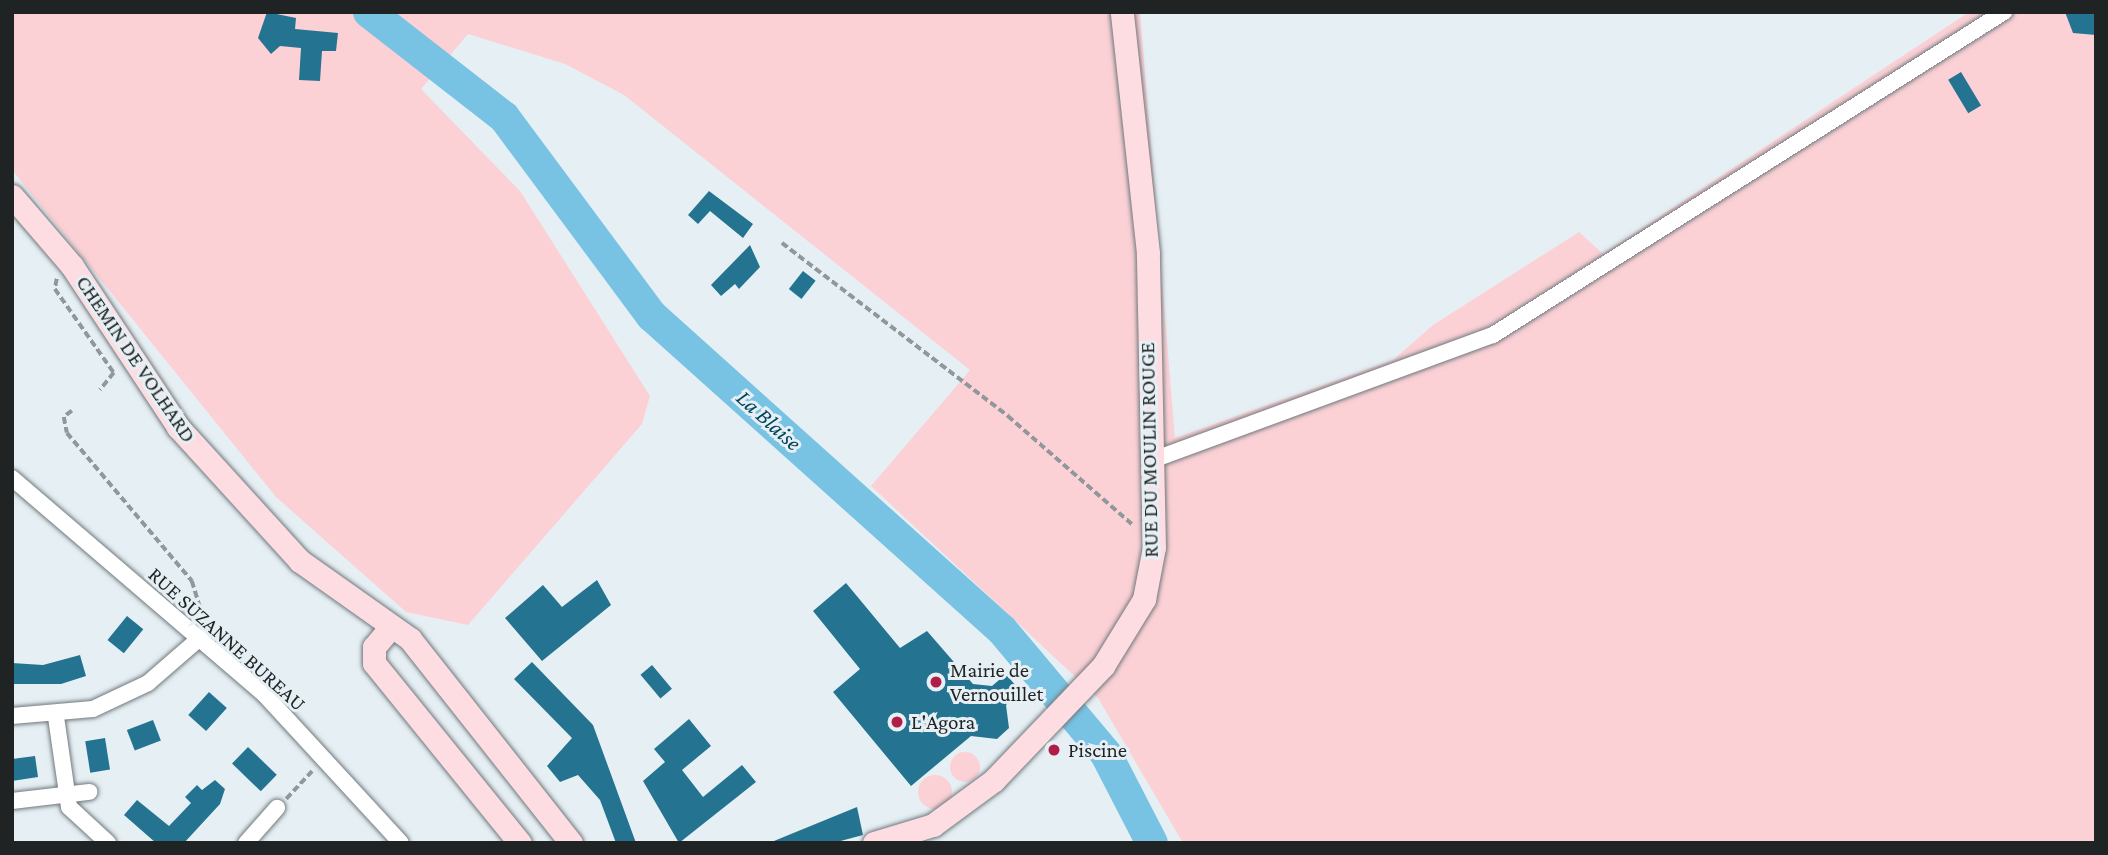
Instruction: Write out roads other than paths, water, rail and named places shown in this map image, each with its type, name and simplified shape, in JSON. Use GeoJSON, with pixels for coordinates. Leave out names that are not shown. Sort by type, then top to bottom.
{"type":"FeatureCollection","features":[{"type":"Feature","properties":{"kind":"street","name":"RUE DU MOULIN ROUGE"},"geometry":{"type":"LineString","coordinates":[[874,843],[933,825],[963,805],[1055,718],[1131,629],[1154,547],[1150,461],[1148,253],[1122,12]]}},
{"type":"Feature","properties":{"kind":"street"},"geometry":{"type":"LineString","coordinates":[[1150,461],[1493,335],[2004,12]]}},
{"type":"Feature","properties":{"kind":"street","name":"CHEMIN DE VOLHARD"},"geometry":{"type":"LineString","coordinates":[[12,196],[72,266],[178,427],[247,506],[310,569],[390,628],[410,639],[571,843]]}},
{"type":"Feature","properties":{"kind":"street","name":"RUE SUZANNE BUREAU"},"geometry":{"type":"LineString","coordinates":[[12,478],[200,638],[323,760],[401,843]]}},
{"type":"Feature","properties":{"kind":"street"},"geometry":{"type":"LineString","coordinates":[[390,628],[374,647],[374,663],[520,843]]}},
{"type":"Feature","properties":{"kind":"street"},"geometry":{"type":"LineString","coordinates":[[12,716],[56,717],[93,709],[148,683],[200,638]]}},
{"type":"Feature","properties":{"kind":"street"},"geometry":{"type":"LineString","coordinates":[[56,717],[69,807],[108,843]]}},
{"type":"Feature","properties":{"kind":"street"},"geometry":{"type":"LineString","coordinates":[[12,802],[89,792]]}},
{"type":"Feature","properties":{"kind":"street"},"geometry":{"type":"LineString","coordinates":[[246,843],[277,808]]}},
{"type":"Feature","properties":{"kind":"waterway","name":"La Blaise"},"geometry":{"type":"LineString","coordinates":[[369,12],[504,117],[652,316],[1002,630],[1106,754],[1152,843]]}},
{"type":"Feature","properties":{"kind":"place","name":"Mairie de Vernouillet"},"geometry":{"type":"Point","coordinates":[936,682]}},
{"type":"Feature","properties":{"kind":"place","name":"L'Agora"},"geometry":{"type":"Point","coordinates":[897,722]}},
{"type":"Feature","properties":{"kind":"place","name":"Piscine"},"geometry":{"type":"Point","coordinates":[1054,750]}}]}
